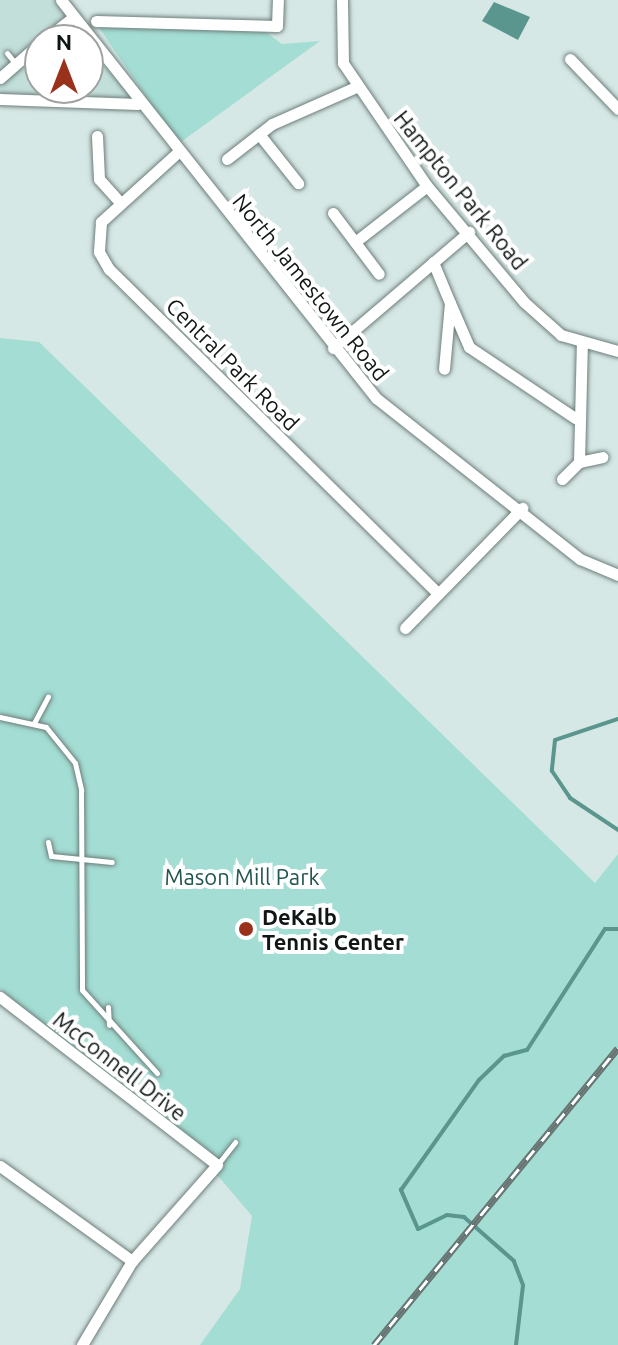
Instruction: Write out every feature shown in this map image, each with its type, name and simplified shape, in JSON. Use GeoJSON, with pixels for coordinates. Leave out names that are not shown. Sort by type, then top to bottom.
{"type":"FeatureCollection","features":[{"type":"Feature","properties":{"kind":"street","name":"North Jamestown Road"},"geometry":{"type":"LineString","coordinates":[[61,0],[138,104],[376,398],[522,508],[580,559],[618,575]]}},
{"type":"Feature","properties":{"kind":"street"},"geometry":{"type":"LineString","coordinates":[[96,21],[277,26],[278,0]]}},
{"type":"Feature","properties":{"kind":"street","name":"Hampton Park Road"},"geometry":{"type":"LineString","coordinates":[[342,0],[343,63],[356,87],[427,186],[469,232],[524,302],[561,335],[618,351]]}},
{"type":"Feature","properties":{"kind":"street"},"geometry":{"type":"LineString","coordinates":[[64,24],[73,17]]}},
{"type":"Feature","properties":{"kind":"street"},"geometry":{"type":"LineString","coordinates":[[0,78],[24,57]]}},
{"type":"Feature","properties":{"kind":"street"},"geometry":{"type":"LineString","coordinates":[[570,59],[618,109]]}},
{"type":"Feature","properties":{"kind":"street"},"geometry":{"type":"LineString","coordinates":[[227,159],[259,134],[356,87]]}},
{"type":"Feature","properties":{"kind":"street"},"geometry":{"type":"LineString","coordinates":[[0,99],[138,104]]}},
{"type":"Feature","properties":{"kind":"street"},"geometry":{"type":"LineString","coordinates":[[259,134],[298,183]]}},
{"type":"Feature","properties":{"kind":"street"},"geometry":{"type":"LineString","coordinates":[[97,136],[99,179],[118,200]]}},
{"type":"Feature","properties":{"kind":"street","name":"Central Park Road"},"geometry":{"type":"LineString","coordinates":[[177,153],[118,200],[101,222],[99,252],[109,269],[438,593]]}},
{"type":"Feature","properties":{"kind":"street"},"geometry":{"type":"LineString","coordinates":[[355,242],[427,186]]}},
{"type":"Feature","properties":{"kind":"street"},"geometry":{"type":"LineString","coordinates":[[333,213],[379,274]]}},
{"type":"Feature","properties":{"kind":"street"},"geometry":{"type":"LineString","coordinates":[[333,348],[469,232]]}},
{"type":"Feature","properties":{"kind":"street"},"geometry":{"type":"LineString","coordinates":[[433,262],[469,347],[575,418]]}},
{"type":"Feature","properties":{"kind":"street"},"geometry":{"type":"LineString","coordinates":[[444,369],[450,303]]}},
{"type":"Feature","properties":{"kind":"street"},"geometry":{"type":"LineString","coordinates":[[579,462],[575,418],[582,343]]}},
{"type":"Feature","properties":{"kind":"street"},"geometry":{"type":"LineString","coordinates":[[562,479],[579,462],[602,457]]}},
{"type":"Feature","properties":{"kind":"street"},"geometry":{"type":"LineString","coordinates":[[405,628],[522,508]]}},
{"type":"Feature","properties":{"kind":"street","name":"McConnell Drive"},"geometry":{"type":"LineString","coordinates":[[0,997],[217,1165]]}},
{"type":"Feature","properties":{"kind":"street"},"geometry":{"type":"LineString","coordinates":[[82,1345],[132,1261],[217,1165]]}},
{"type":"Feature","properties":{"kind":"street"},"geometry":{"type":"LineString","coordinates":[[0,1166],[132,1261]]}},
{"type":"Feature","properties":{"kind":"lane"},"geometry":{"type":"LineString","coordinates":[[7,53],[16,64]]}},
{"type":"Feature","properties":{"kind":"lane"},"geometry":{"type":"LineString","coordinates":[[34,723],[48,697]]}},
{"type":"Feature","properties":{"kind":"lane"},"geometry":{"type":"LineString","coordinates":[[0,717],[34,723],[66,745],[75,763],[82,862],[82,990],[109,1025],[157,1073]]}},
{"type":"Feature","properties":{"kind":"lane"},"geometry":{"type":"LineString","coordinates":[[48,842],[51,856],[82,862],[112,862]]}},
{"type":"Feature","properties":{"kind":"lane"},"geometry":{"type":"LineString","coordinates":[[108,1007],[109,1025]]}},
{"type":"Feature","properties":{"kind":"lane"},"geometry":{"type":"LineString","coordinates":[[217,1165],[235,1142]]}},
{"type":"Feature","properties":{"kind":"shaded area"},"geometry":{"type":"Polygon","coordinates":[[[0,0],[54,0],[74,24],[24,24],[24,97],[0,97],[0,0]]]}},
{"type":"Feature","properties":{"kind":"shaded area"},"geometry":{"type":"Polygon","coordinates":[[[494,2],[530,17],[518,40],[482,21],[494,2]]]}},
{"type":"Feature","properties":{"kind":"shaded area"},"geometry":{"type":"Polygon","coordinates":[[[104,61],[133,97],[104,97],[104,61]]]}},
{"type":"Feature","properties":{"kind":"green space"},"geometry":{"type":"Polygon","coordinates":[[[104,26],[260,28],[282,44],[320,41],[178,144],[104,35],[104,26]]]}},
{"type":"Feature","properties":{"kind":"green space","name":"Mason Mill Park"},"geometry":{"type":"Polygon","coordinates":[[[0,338],[39,342],[595,883],[618,854],[618,1345],[200,1345],[240,1289],[252,1216],[207,1163],[0,989],[0,338]]]}},
{"type":"Feature","properties":{"kind":"waterway"},"geometry":{"type":"LineString","coordinates":[[618,719],[555,740],[552,771],[570,798],[618,830]]}},
{"type":"Feature","properties":{"kind":"waterway"},"geometry":{"type":"LineString","coordinates":[[516,1345],[523,1285],[514,1261],[464,1217],[447,1215],[418,1229],[401,1190],[479,1080],[504,1056],[527,1050],[605,929],[618,929]]}},
{"type":"Feature","properties":{"kind":"railway"},"geometry":{"type":"LineString","coordinates":[[374,1345],[618,1048]]}},
{"type":"Feature","properties":{"kind":"place","name":"DeKalb Tennis Center"},"geometry":{"type":"Point","coordinates":[246,929]}}]}
